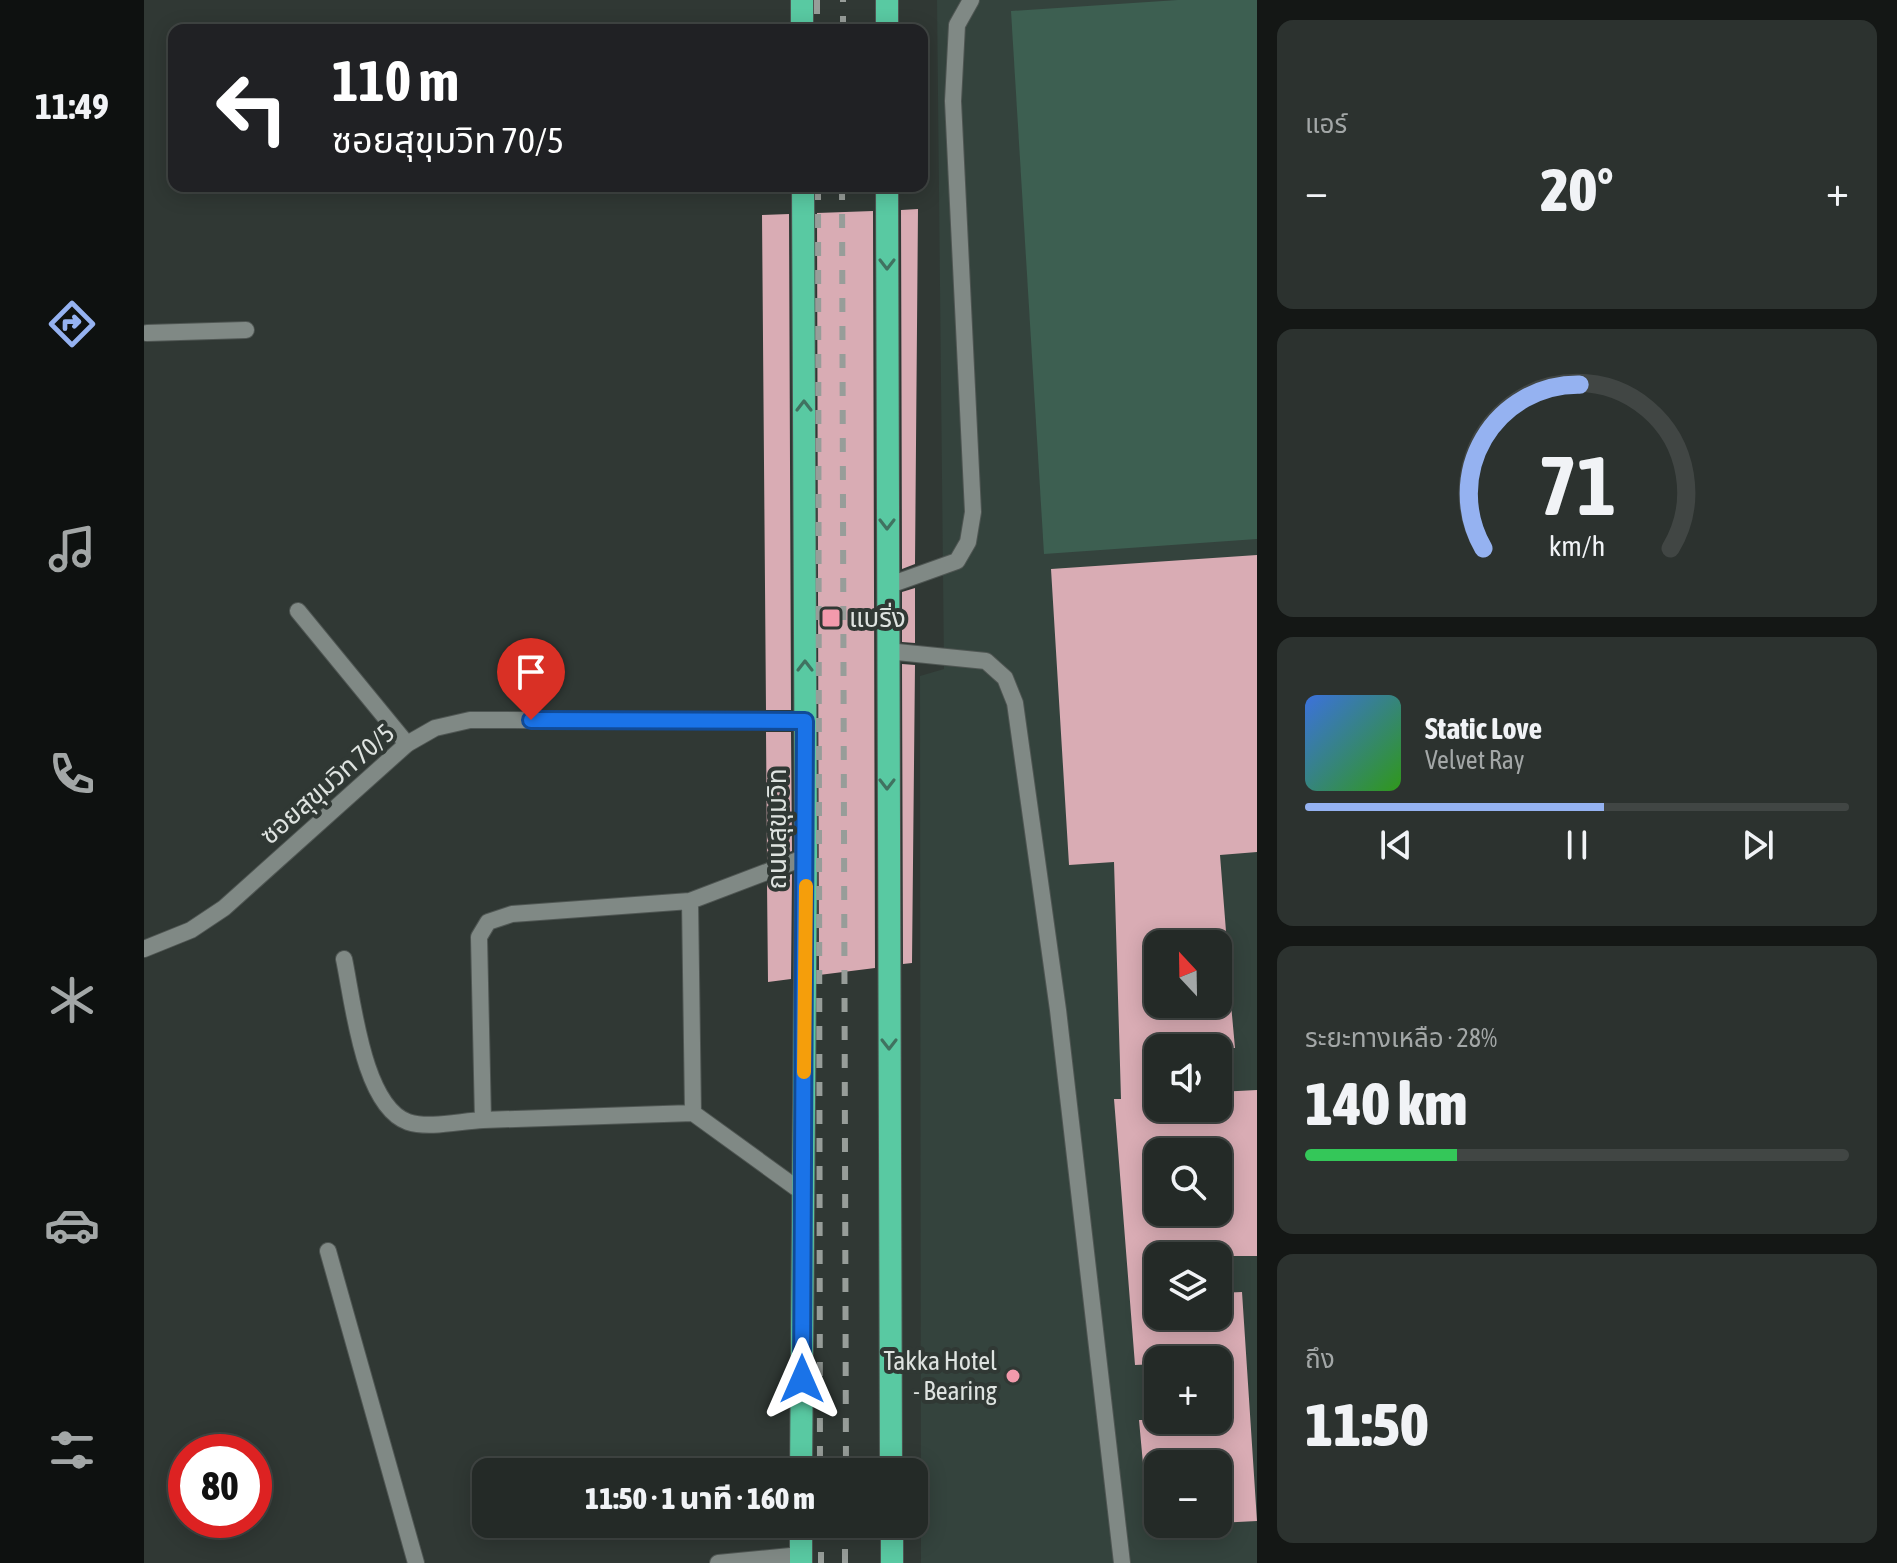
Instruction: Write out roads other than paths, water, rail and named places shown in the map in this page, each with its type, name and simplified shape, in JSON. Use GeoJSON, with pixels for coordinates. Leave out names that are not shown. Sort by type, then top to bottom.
{"type":"FeatureCollection","features":[{"type":"Feature","properties":{"kind":"highway"},"geometry":{"type":"LineString","coordinates":[[802,0],[802,24]]}},
{"type":"Feature","properties":{"kind":"highway"},"geometry":{"type":"LineString","coordinates":[[887,0],[887,24]]}},
{"type":"Feature","properties":{"kind":"highway","name":"ถนนสุขุมวิท"},"geometry":{"type":"LineString","coordinates":[[801,1458],[806,857],[803,192]]}},
{"type":"Feature","properties":{"kind":"highway"},"geometry":{"type":"LineString","coordinates":[[887,192],[891,1458]]}},
{"type":"Feature","properties":{"kind":"highway"},"geometry":{"type":"LineString","coordinates":[[801,1538],[801,1559]]}},
{"type":"Feature","properties":{"kind":"highway"},"geometry":{"type":"LineString","coordinates":[[892,1538],[892,1563]]}},
{"type":"Feature","properties":{"kind":"street"},"geometry":{"type":"LineString","coordinates":[[887,586],[957,561],[968,542],[973,512],[953,101],[957,25],[971,0]]}},
{"type":"Feature","properties":{"kind":"street"},"geometry":{"type":"LineString","coordinates":[[147,333],[246,330]]}},
{"type":"Feature","properties":{"kind":"street"},"geometry":{"type":"LineString","coordinates":[[298,611],[407,744]]}},
{"type":"Feature","properties":{"kind":"street"},"geometry":{"type":"LineString","coordinates":[[887,651],[986,661],[1005,678],[1015,703],[1058,1010],[1122,1563]]}},
{"type":"Feature","properties":{"kind":"street","name":"ซอยสุขุมวิท 70/5"},"geometry":{"type":"LineString","coordinates":[[144,949],[191,930],[224,908],[407,744],[435,728],[470,720],[805,721]]}},
{"type":"Feature","properties":{"kind":"street"},"geometry":{"type":"LineString","coordinates":[[483,1120],[479,937],[488,922],[512,914],[690,901],[806,857]]}},
{"type":"Feature","properties":{"kind":"street"},"geometry":{"type":"LineString","coordinates":[[690,901],[693,1113]]}},
{"type":"Feature","properties":{"kind":"street"},"geometry":{"type":"LineString","coordinates":[[344,959],[370,1074],[381,1101],[399,1117],[412,1123],[693,1113],[802,1192]]}},
{"type":"Feature","properties":{"kind":"street"},"geometry":{"type":"LineString","coordinates":[[328,1251],[416,1563]]}},
{"type":"Feature","properties":{"kind":"street"},"geometry":{"type":"LineString","coordinates":[[718,1563],[801,1559]]}},
{"type":"Feature","properties":{"kind":"railway"},"geometry":{"type":"LineString","coordinates":[[817,0],[817,24]]}},
{"type":"Feature","properties":{"kind":"railway"},"geometry":{"type":"LineString","coordinates":[[843,0],[843,24]]}},
{"type":"Feature","properties":{"kind":"railway"},"geometry":{"type":"LineString","coordinates":[[818,192],[820,1458]]}},
{"type":"Feature","properties":{"kind":"railway"},"geometry":{"type":"LineString","coordinates":[[842,192],[846,1458]]}},
{"type":"Feature","properties":{"kind":"railway"},"geometry":{"type":"LineString","coordinates":[[821,1538],[821,1563]]}},
{"type":"Feature","properties":{"kind":"railway"},"geometry":{"type":"LineString","coordinates":[[845,1538],[845,1563]]}},
{"type":"Feature","properties":{"kind":"place","name":"แบริ่ง"},"geometry":{"type":"Point","coordinates":[831,618]}},
{"type":"Feature","properties":{"kind":"place","name":"Takka Hotel - Bearing"},"geometry":{"type":"Point","coordinates":[1013,1376]}}]}
